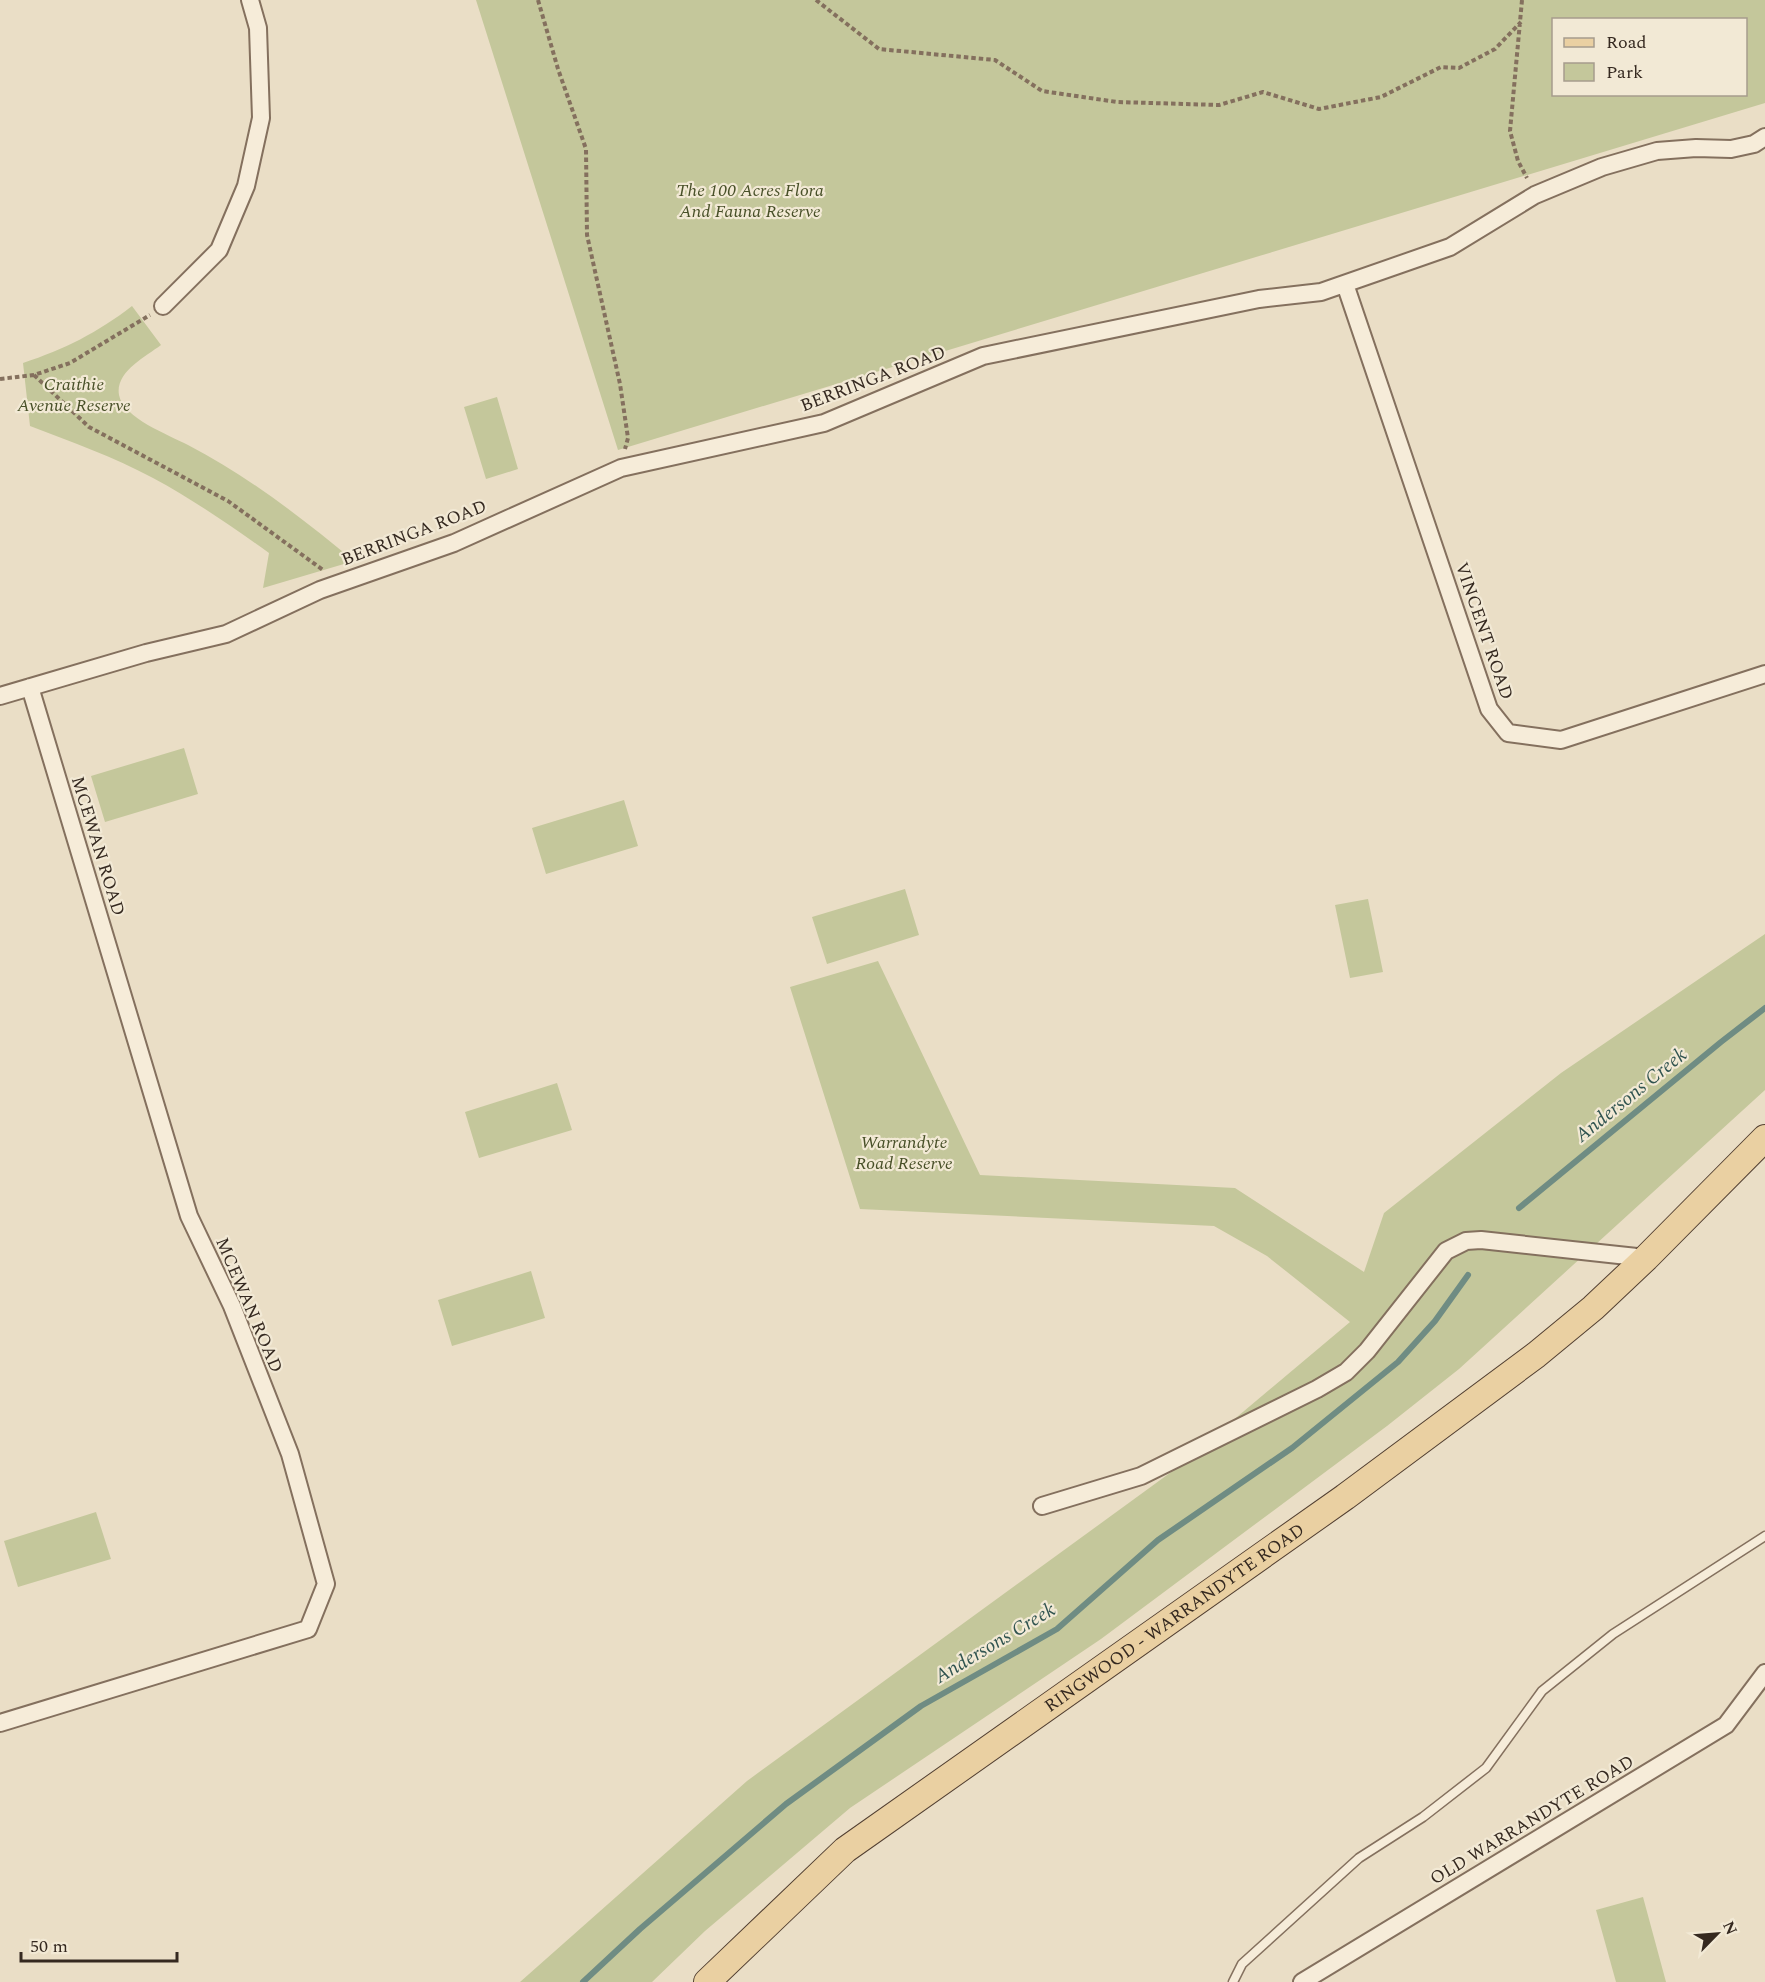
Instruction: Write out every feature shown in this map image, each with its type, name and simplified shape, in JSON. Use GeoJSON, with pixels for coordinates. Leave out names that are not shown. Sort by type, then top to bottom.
{"type":"FeatureCollection","features":[{"type":"Feature","properties":{"kind":"main road","name":"RINGWOOD - WARRANDYTE ROAD"},"geometry":{"type":"LineString","coordinates":[[707,1982],[845,1850],[1345,1497],[1536,1355],[1593,1308],[1646,1258],[1765,1138]]}},
{"type":"Feature","properties":{"kind":"street"},"geometry":{"type":"LineString","coordinates":[[163,306],[219,250],[246,186],[261,118],[258,28],[250,0]]}},
{"type":"Feature","properties":{"kind":"street","name":"BERRINGA ROAD"},"geometry":{"type":"LineString","coordinates":[[0,696],[146,652],[226,634],[320,590],[454,543],[621,468],[824,423],[983,356],[1259,299],[1322,292],[1450,247],[1535,195],[1602,167],[1657,151],[1731,148],[1754,144],[1765,137]]}},
{"type":"Feature","properties":{"kind":"street","name":"VINCENT ROAD"},"geometry":{"type":"LineString","coordinates":[[1345,284],[1489,709],[1508,733],[1560,740],[1765,674]]}},
{"type":"Feature","properties":{"kind":"street","name":"MCEWAN ROAD"},"geometry":{"type":"LineString","coordinates":[[0,1723],[308,1629],[326,1584],[290,1454],[232,1306],[189,1216],[30,687]]}},
{"type":"Feature","properties":{"kind":"street"},"geometry":{"type":"LineString","coordinates":[[1042,1506],[1141,1476],[1317,1389],[1346,1372],[1367,1350],[1446,1251],[1466,1241],[1481,1240],[1646,1258]]}},
{"type":"Feature","properties":{"kind":"street","name":"OLD WARRANDYTE ROAD"},"geometry":{"type":"LineString","coordinates":[[1302,1982],[1726,1725],[1765,1673]]}},
{"type":"Feature","properties":{"kind":"lane"},"geometry":{"type":"LineString","coordinates":[[1233,1982],[1242,1964],[1359,1858],[1423,1816],[1486,1767],[1542,1691],[1613,1634],[1765,1536]]}},
{"type":"Feature","properties":{"kind":"path"},"geometry":{"type":"LineString","coordinates":[[538,0],[558,69],[586,149],[587,235],[620,384],[628,438],[621,468]]}},
{"type":"Feature","properties":{"kind":"path"},"geometry":{"type":"LineString","coordinates":[[816,0],[879,49],[995,60],[1042,91],[1117,102],[1219,105],[1263,92],[1319,109],[1381,97],[1441,67],[1459,68],[1495,50],[1521,22]]}},
{"type":"Feature","properties":{"kind":"path"},"geometry":{"type":"LineString","coordinates":[[1522,0],[1510,131],[1518,161],[1535,195]]}},
{"type":"Feature","properties":{"kind":"path"},"geometry":{"type":"LineString","coordinates":[[0,379],[34,375],[70,363],[163,306]]}},
{"type":"Feature","properties":{"kind":"path"},"geometry":{"type":"LineString","coordinates":[[34,375],[89,428],[228,501],[340,583]]}},
{"type":"Feature","properties":{"kind":"green space","name":"The 100 Acres Flora And Fauna Reserve"},"geometry":{"type":"Polygon","coordinates":[[[476,0],[1765,0],[1765,103],[618,450],[476,0]]]}},
{"type":"Feature","properties":{"kind":"green space","name":"Craithie Avenue Reserve"},"geometry":{"type":"Polygon","coordinates":[[[132,306],[161,345],[126,372],[119,387],[122,403],[148,425],[210,457],[253,484],[354,561],[263,588],[269,553],[241,533],[183,495],[138,470],[30,426],[23,363],[80,339],[132,306]]]}},
{"type":"Feature","properties":{"kind":"green space"},"geometry":{"type":"Polygon","coordinates":[[[497,397],[518,469],[486,479],[464,407],[497,397]]]}},
{"type":"Feature","properties":{"kind":"green space"},"geometry":{"type":"Polygon","coordinates":[[[184,748],[198,794],[105,822],[91,776],[184,748]]]}},
{"type":"Feature","properties":{"kind":"green space"},"geometry":{"type":"Polygon","coordinates":[[[624,800],[638,846],[546,874],[532,828],[624,800]]]}},
{"type":"Feature","properties":{"kind":"green space"},"geometry":{"type":"Polygon","coordinates":[[[905,889],[919,935],[827,964],[812,917],[905,889]]]}},
{"type":"Feature","properties":{"kind":"green space"},"geometry":{"type":"Polygon","coordinates":[[[1368,899],[1383,972],[1350,978],[1335,905],[1368,899]]]}},
{"type":"Feature","properties":{"kind":"green space","name":"Warrandyte Road Reserve"},"geometry":{"type":"Polygon","coordinates":[[[1765,934],[1765,1090],[1459,1369],[1387,1426],[1101,1639],[850,1808],[705,1931],[652,1982],[520,1982],[747,1781],[1174,1470],[1350,1322],[1267,1256],[1214,1226],[860,1209],[790,987],[878,961],[980,1175],[1235,1188],[1364,1272],[1384,1213],[1561,1073],[1765,934]]]}},
{"type":"Feature","properties":{"kind":"green space"},"geometry":{"type":"Polygon","coordinates":[[[557,1083],[572,1130],[479,1158],[465,1112],[557,1083]]]}},
{"type":"Feature","properties":{"kind":"green space"},"geometry":{"type":"Polygon","coordinates":[[[531,1271],[545,1318],[452,1346],[438,1300],[531,1271]]]}},
{"type":"Feature","properties":{"kind":"green space"},"geometry":{"type":"Polygon","coordinates":[[[96,1512],[111,1559],[18,1587],[4,1541],[96,1512]]]}},
{"type":"Feature","properties":{"kind":"green space"},"geometry":{"type":"Polygon","coordinates":[[[1643,1897],[1666,1982],[1616,1982],[1596,1910],[1643,1897]]]}},
{"type":"Feature","properties":{"kind":"waterway","name":"Andersons Creek"},"geometry":{"type":"LineString","coordinates":[[1519,1208],[1765,1008]]}},
{"type":"Feature","properties":{"kind":"waterway","name":"Andersons Creek"},"geometry":{"type":"LineString","coordinates":[[583,1982],[640,1929],[786,1804],[921,1706],[1057,1629],[1158,1540],[1292,1448],[1398,1362],[1435,1321],[1468,1275]]}}]}
